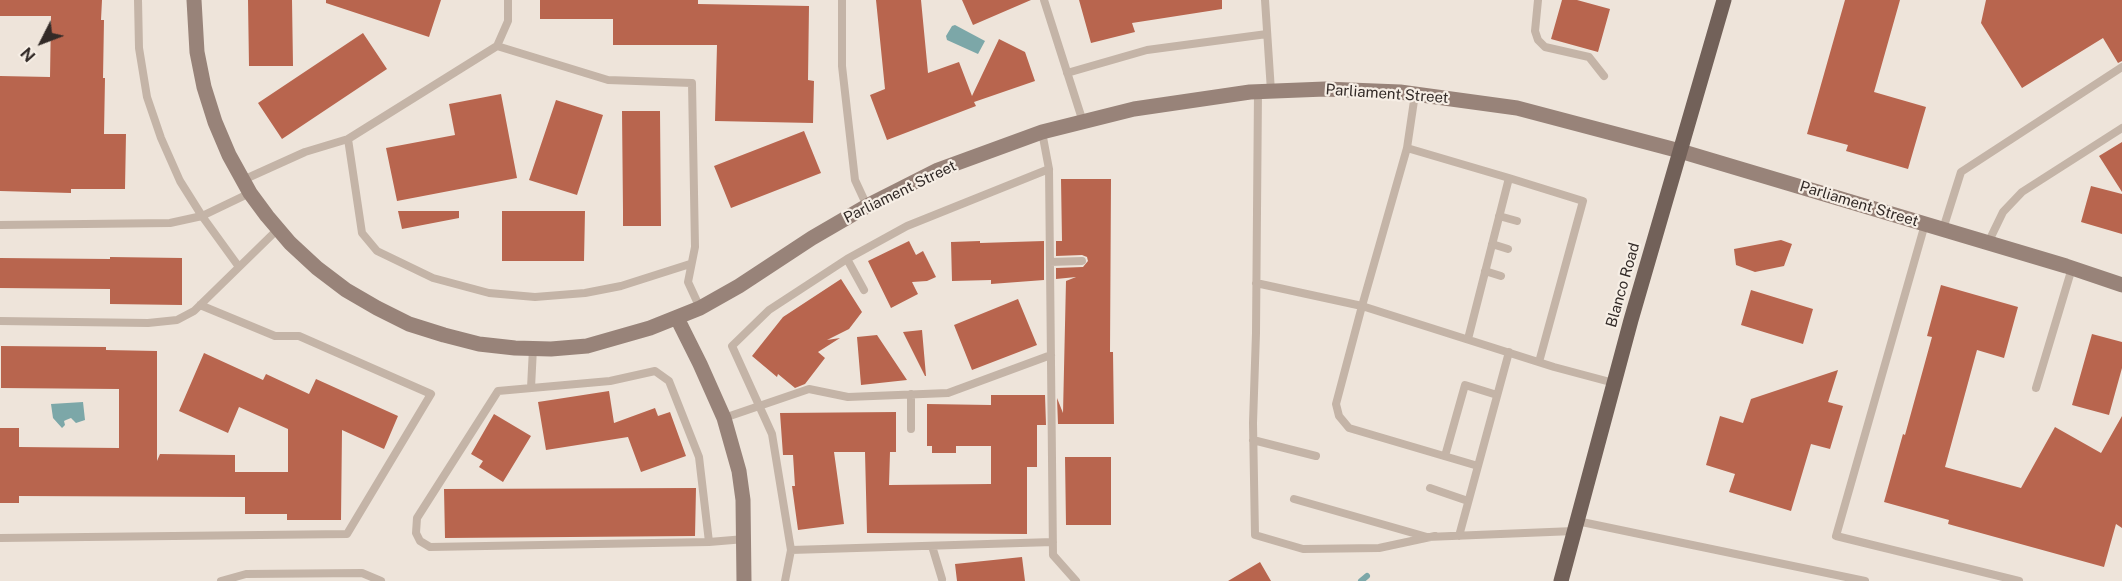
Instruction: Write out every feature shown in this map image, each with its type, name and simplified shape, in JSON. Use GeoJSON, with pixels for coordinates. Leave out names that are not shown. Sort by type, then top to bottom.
{"type":"FeatureCollection","features":[{"type":"Feature","properties":{"kind":"main road","name":"Blanco Road"},"geometry":{"type":"LineString","coordinates":[[1561,581],[1614,383],[1724,0]]}},
{"type":"Feature","properties":{"kind":"street","name":"Parliament Street"},"geometry":{"type":"LineString","coordinates":[[194,0],[197,52],[214,122],[246,186],[278,229],[317,268],[346,290],[393,316],[444,336],[479,344],[533,348],[587,346],[650,328],[700,308],[867,206],[938,170],[1042,132],[1134,109],[1220,95],[1264,91],[1325,89],[1415,94],[1517,108],[1680,150],[2122,285]]}},
{"type":"Feature","properties":{"kind":"street"},"geometry":{"type":"LineString","coordinates":[[677,318],[724,418],[739,471],[745,539],[744,581]]}},
{"type":"Feature","properties":{"kind":"lane"},"geometry":{"type":"LineString","coordinates":[[138,0],[139,48],[147,97],[161,138],[180,181],[239,267]]}},
{"type":"Feature","properties":{"kind":"lane"},"geometry":{"type":"LineString","coordinates":[[0,225],[170,224],[202,216],[246,186],[305,152],[348,139],[497,46],[508,21],[508,0]]}},
{"type":"Feature","properties":{"kind":"lane"},"geometry":{"type":"LineString","coordinates":[[842,0],[842,66],[855,180],[867,206]]}},
{"type":"Feature","properties":{"kind":"lane"},"geometry":{"type":"LineString","coordinates":[[1044,0],[1083,122]]}},
{"type":"Feature","properties":{"kind":"lane"},"geometry":{"type":"LineString","coordinates":[[1265,0],[1269,62],[1264,91],[1256,283],[1254,535],[1303,549],[1379,548],[1435,537]]}},
{"type":"Feature","properties":{"kind":"lane"},"geometry":{"type":"LineString","coordinates":[[1538,0],[1535,31],[1538,40],[1545,47],[1588,57],[1604,76]]}},
{"type":"Feature","properties":{"kind":"lane"},"geometry":{"type":"LineString","coordinates":[[1067,73],[1147,50],[1267,34]]}},
{"type":"Feature","properties":{"kind":"lane"},"geometry":{"type":"LineString","coordinates":[[497,46],[608,80],[692,83],[695,247],[688,282],[700,308]]}},
{"type":"Feature","properties":{"kind":"lane"},"geometry":{"type":"LineString","coordinates":[[1943,230],[1961,172],[2122,67]]}},
{"type":"Feature","properties":{"kind":"lane"},"geometry":{"type":"LineString","coordinates":[[1415,94],[1407,148],[1336,404],[1339,416],[1349,428],[1478,466]]}},
{"type":"Feature","properties":{"kind":"lane"},"geometry":{"type":"LineString","coordinates":[[1988,243],[2003,212],[2022,192],[2122,128]]}},
{"type":"Feature","properties":{"kind":"lane"},"geometry":{"type":"LineString","coordinates":[[1042,132],[1049,169],[1053,555],[1076,581]]}},
{"type":"Feature","properties":{"kind":"lane"},"geometry":{"type":"LineString","coordinates":[[348,139],[362,233],[377,251],[433,278],[489,293],[535,297],[585,293],[621,286],[690,264]]}},
{"type":"Feature","properties":{"kind":"lane"},"geometry":{"type":"LineString","coordinates":[[1407,148],[1583,201],[1553,292],[1539,362]]}},
{"type":"Feature","properties":{"kind":"lane"},"geometry":{"type":"LineString","coordinates":[[785,581],[791,550],[772,434],[732,346],[769,310],[847,259],[907,226],[1049,169]]}},
{"type":"Feature","properties":{"kind":"lane"},"geometry":{"type":"LineString","coordinates":[[1468,339],[1509,178]]}},
{"type":"Feature","properties":{"kind":"lane"},"geometry":{"type":"LineString","coordinates":[[1499,216],[1517,221]]}},
{"type":"Feature","properties":{"kind":"lane"},"geometry":{"type":"LineString","coordinates":[[1925,224],[1836,536],[2019,581]]}},
{"type":"Feature","properties":{"kind":"lane"},"geometry":{"type":"LineString","coordinates":[[0,321],[148,323],[177,320],[200,305],[278,229]]}},
{"type":"Feature","properties":{"kind":"lane"},"geometry":{"type":"LineString","coordinates":[[1492,244],[1508,249]]}},
{"type":"Feature","properties":{"kind":"lane"},"geometry":{"type":"LineString","coordinates":[[847,259],[864,290]]}},
{"type":"Feature","properties":{"kind":"lane"},"geometry":{"type":"LineString","coordinates":[[1050,262],[1082,261]]}},
{"type":"Feature","properties":{"kind":"lane"},"geometry":{"type":"LineString","coordinates":[[2036,388],[2072,268]]}},
{"type":"Feature","properties":{"kind":"lane"},"geometry":{"type":"LineString","coordinates":[[1485,271],[1501,276]]}},
{"type":"Feature","properties":{"kind":"lane"},"geometry":{"type":"LineString","coordinates":[[1256,283],[1362,306],[1539,362],[1614,383]]}},
{"type":"Feature","properties":{"kind":"lane"},"geometry":{"type":"LineString","coordinates":[[0,538],[347,534],[431,394],[299,336],[275,336],[200,305]]}},
{"type":"Feature","properties":{"kind":"lane"},"geometry":{"type":"LineString","coordinates":[[531,388],[533,348]]}},
{"type":"Feature","properties":{"kind":"lane"},"geometry":{"type":"LineString","coordinates":[[1459,536],[1509,352]]}},
{"type":"Feature","properties":{"kind":"lane"},"geometry":{"type":"LineString","coordinates":[[724,418],[809,389],[848,397],[948,393],[1051,355]]}},
{"type":"Feature","properties":{"kind":"lane"},"geometry":{"type":"LineString","coordinates":[[709,542],[699,457],[669,381],[655,371],[610,381],[498,391],[417,518],[416,532],[420,541],[430,547],[709,542],[745,539]]}},
{"type":"Feature","properties":{"kind":"lane"},"geometry":{"type":"LineString","coordinates":[[1445,456],[1465,385],[1497,395]]}},
{"type":"Feature","properties":{"kind":"lane"},"geometry":{"type":"LineString","coordinates":[[910,394],[911,429]]}},
{"type":"Feature","properties":{"kind":"lane"},"geometry":{"type":"LineString","coordinates":[[1253,440],[1316,456]]}},
{"type":"Feature","properties":{"kind":"lane"},"geometry":{"type":"LineString","coordinates":[[1430,489],[1468,501]]}},
{"type":"Feature","properties":{"kind":"lane"},"geometry":{"type":"LineString","coordinates":[[1294,498],[1427,537],[1575,526],[1866,581]]}},
{"type":"Feature","properties":{"kind":"lane"},"geometry":{"type":"LineString","coordinates":[[791,550],[1053,542]]}},
{"type":"Feature","properties":{"kind":"lane"},"geometry":{"type":"LineString","coordinates":[[932,546],[942,579]]}},
{"type":"Feature","properties":{"kind":"lane"},"geometry":{"type":"LineString","coordinates":[[221,581],[246,574],[362,573],[381,581]]}},
{"type":"Feature","properties":{"kind":"water"},"geometry":{"type":"Polygon","coordinates":[[[955,25],[985,41],[978,54],[947,40],[946,36],[955,25]]]}},
{"type":"Feature","properties":{"kind":"water"},"geometry":{"type":"Polygon","coordinates":[[[83,402],[85,420],[76,423],[71,418],[64,421],[65,425],[62,428],[53,418],[51,404],[83,402]]]}},
{"type":"Feature","properties":{"kind":"building"},"geometry":{"type":"Polygon","coordinates":[[[0,0],[102,0],[103,78],[105,78],[104,134],[126,134],[125,189],[71,189],[71,193],[0,191],[0,76],[50,77],[51,16],[0,16],[0,0]]]}},
{"type":"Feature","properties":{"kind":"building"},"geometry":{"type":"Polygon","coordinates":[[[248,0],[292,0],[293,66],[249,66],[248,0]]]}},
{"type":"Feature","properties":{"kind":"building"},"geometry":{"type":"Polygon","coordinates":[[[326,0],[441,0],[429,37],[326,3],[326,0]]]}},
{"type":"Feature","properties":{"kind":"building"},"geometry":{"type":"Polygon","coordinates":[[[540,0],[698,0],[698,4],[809,6],[808,80],[814,81],[813,123],[715,121],[717,45],[613,45],[613,19],[540,19],[540,0]]]}},
{"type":"Feature","properties":{"kind":"building"},"geometry":{"type":"Polygon","coordinates":[[[876,0],[921,0],[928,73],[959,62],[972,96],[999,39],[1025,52],[1035,81],[974,102],[976,106],[887,140],[870,95],[885,89],[876,0]]]}},
{"type":"Feature","properties":{"kind":"building"},"geometry":{"type":"Polygon","coordinates":[[[962,0],[1031,0],[973,25],[962,0]]]}},
{"type":"Feature","properties":{"kind":"building"},"geometry":{"type":"Polygon","coordinates":[[[1079,0],[1222,0],[1222,9],[1132,23],[1135,32],[1091,43],[1079,0]]]}},
{"type":"Feature","properties":{"kind":"building"},"geometry":{"type":"Polygon","coordinates":[[[1562,0],[1577,0],[1610,9],[1598,52],[1551,39],[1562,0]]]}},
{"type":"Feature","properties":{"kind":"building"},"geometry":{"type":"Polygon","coordinates":[[[1845,0],[1900,0],[1874,92],[1926,107],[1908,169],[1846,151],[1848,145],[1807,134],[1845,0]]]}},
{"type":"Feature","properties":{"kind":"building"},"geometry":{"type":"Polygon","coordinates":[[[1986,0],[2122,0],[2122,61],[2118,63],[2103,38],[2022,88],[1981,23],[1986,0]]]}},
{"type":"Feature","properties":{"kind":"building"},"geometry":{"type":"Polygon","coordinates":[[[363,33],[387,69],[282,139],[258,103],[363,33]]]}},
{"type":"Feature","properties":{"kind":"building"},"geometry":{"type":"Polygon","coordinates":[[[501,94],[517,178],[397,201],[386,148],[455,135],[449,104],[501,94]]]}},
{"type":"Feature","properties":{"kind":"building"},"geometry":{"type":"Polygon","coordinates":[[[556,100],[603,115],[577,195],[529,180],[556,100]]]}},
{"type":"Feature","properties":{"kind":"building"},"geometry":{"type":"Polygon","coordinates":[[[622,111],[660,111],[661,226],[623,226],[622,111]]]}},
{"type":"Feature","properties":{"kind":"building"},"geometry":{"type":"Polygon","coordinates":[[[804,131],[821,173],[731,208],[714,166],[804,131]]]}},
{"type":"Feature","properties":{"kind":"building"},"geometry":{"type":"Polygon","coordinates":[[[2122,142],[2122,192],[2099,156],[2122,142]]]}},
{"type":"Feature","properties":{"kind":"building"},"geometry":{"type":"Polygon","coordinates":[[[1061,179],[1111,179],[1110,352],[1113,352],[1114,424],[1058,424],[1057,398],[1063,413],[1066,281],[1076,277],[1056,279],[1056,268],[1083,267],[1088,261],[1087,257],[1082,255],[1056,256],[1056,241],[1062,241],[1061,179]]]}},
{"type":"Feature","properties":{"kind":"building"},"geometry":{"type":"Polygon","coordinates":[[[2091,186],[2122,194],[2122,234],[2081,222],[2091,186]]]}},
{"type":"Feature","properties":{"kind":"building"},"geometry":{"type":"Polygon","coordinates":[[[398,211],[459,211],[459,218],[402,229],[398,211]]]}},
{"type":"Feature","properties":{"kind":"building"},"geometry":{"type":"Polygon","coordinates":[[[502,211],[585,211],[584,261],[502,261],[502,211]]]}},
{"type":"Feature","properties":{"kind":"building"},"geometry":{"type":"Polygon","coordinates":[[[1781,240],[1792,244],[1784,266],[1755,272],[1736,265],[1734,249],[1781,240]]]}},
{"type":"Feature","properties":{"kind":"building"},"geometry":{"type":"Polygon","coordinates":[[[909,241],[916,255],[923,251],[936,277],[927,281],[912,282],[918,294],[891,308],[868,261],[909,241]]]}},
{"type":"Feature","properties":{"kind":"building"},"geometry":{"type":"Polygon","coordinates":[[[980,241],[980,243],[1044,241],[1044,280],[991,284],[991,280],[952,281],[951,242],[980,241]]]}},
{"type":"Feature","properties":{"kind":"building"},"geometry":{"type":"Polygon","coordinates":[[[110,257],[182,258],[182,305],[110,304],[110,289],[0,288],[0,258],[110,259],[110,257]]]}},
{"type":"Feature","properties":{"kind":"building"},"geometry":{"type":"Polygon","coordinates":[[[841,279],[862,312],[849,329],[827,340],[840,338],[818,352],[825,358],[805,384],[795,388],[778,374],[777,377],[752,356],[783,317],[841,279]]]}},
{"type":"Feature","properties":{"kind":"building"},"geometry":{"type":"Polygon","coordinates":[[[1941,285],[2018,307],[2004,358],[1977,350],[1945,467],[2021,488],[2055,427],[2101,453],[2122,416],[2122,528],[2116,524],[2104,567],[1948,524],[1949,520],[1884,502],[1932,337],[1927,336],[1941,285]]]}},
{"type":"Feature","properties":{"kind":"building"},"geometry":{"type":"Polygon","coordinates":[[[1751,290],[1813,309],[1803,344],[1741,325],[1751,290]]]}},
{"type":"Feature","properties":{"kind":"building"},"geometry":{"type":"Polygon","coordinates":[[[1018,299],[1037,345],[972,370],[954,325],[1018,299]]]}},
{"type":"Feature","properties":{"kind":"building"},"geometry":{"type":"Polygon","coordinates":[[[922,330],[926,376],[903,332],[922,330]]]}},
{"type":"Feature","properties":{"kind":"building"},"geometry":{"type":"Polygon","coordinates":[[[2092,334],[2122,342],[2122,368],[2109,415],[2072,405],[2092,334]]]}},
{"type":"Feature","properties":{"kind":"building"},"geometry":{"type":"Polygon","coordinates":[[[877,335],[907,380],[861,385],[857,337],[877,335]]]}},
{"type":"Feature","properties":{"kind":"building"},"geometry":{"type":"Polygon","coordinates":[[[1,346],[106,347],[106,350],[157,351],[157,461],[160,454],[235,455],[235,472],[288,472],[288,429],[239,407],[228,433],[179,411],[204,353],[263,380],[266,374],[309,394],[316,379],[398,416],[384,449],[342,430],[341,520],[287,520],[287,514],[245,514],[245,497],[19,496],[19,503],[0,503],[0,428],[19,428],[19,447],[119,448],[119,389],[1,388],[1,346]]]}},
{"type":"Feature","properties":{"kind":"building"},"geometry":{"type":"Polygon","coordinates":[[[1838,370],[1828,402],[1843,406],[1830,449],[1811,444],[1791,511],[1729,492],[1735,474],[1706,465],[1720,416],[1743,423],[1751,399],[1838,370]]]}},
{"type":"Feature","properties":{"kind":"building"},"geometry":{"type":"Polygon","coordinates":[[[609,391],[614,423],[655,408],[658,416],[670,412],[686,456],[641,472],[628,437],[546,450],[538,402],[609,391]]]}},
{"type":"Feature","properties":{"kind":"building"},"geometry":{"type":"Polygon","coordinates":[[[991,395],[1045,395],[1046,425],[1037,425],[1037,467],[1027,467],[1027,534],[867,533],[865,452],[834,452],[844,524],[798,530],[792,486],[795,486],[793,455],[783,455],[780,413],[896,412],[896,452],[890,452],[889,485],[991,484],[991,446],[956,446],[956,453],[932,453],[932,446],[927,446],[927,404],[991,405],[991,395]]]}},
{"type":"Feature","properties":{"kind":"building"},"geometry":{"type":"Polygon","coordinates":[[[494,414],[531,436],[503,482],[479,467],[483,461],[471,454],[494,414]]]}},
{"type":"Feature","properties":{"kind":"building"},"geometry":{"type":"Polygon","coordinates":[[[1065,457],[1111,457],[1111,525],[1066,525],[1065,457]]]}},
{"type":"Feature","properties":{"kind":"building"},"geometry":{"type":"Polygon","coordinates":[[[696,488],[695,536],[445,538],[444,489],[696,488]]]}},
{"type":"Feature","properties":{"kind":"building"},"geometry":{"type":"Polygon","coordinates":[[[1022,557],[1025,581],[957,581],[955,564],[1022,557]]]}},
{"type":"Feature","properties":{"kind":"building"},"geometry":{"type":"Polygon","coordinates":[[[1260,562],[1271,581],[1228,581],[1260,562]]]}},
{"type":"Feature","properties":{"kind":"waterway"},"geometry":{"type":"LineString","coordinates":[[1361,581],[1367,576]]}}]}
